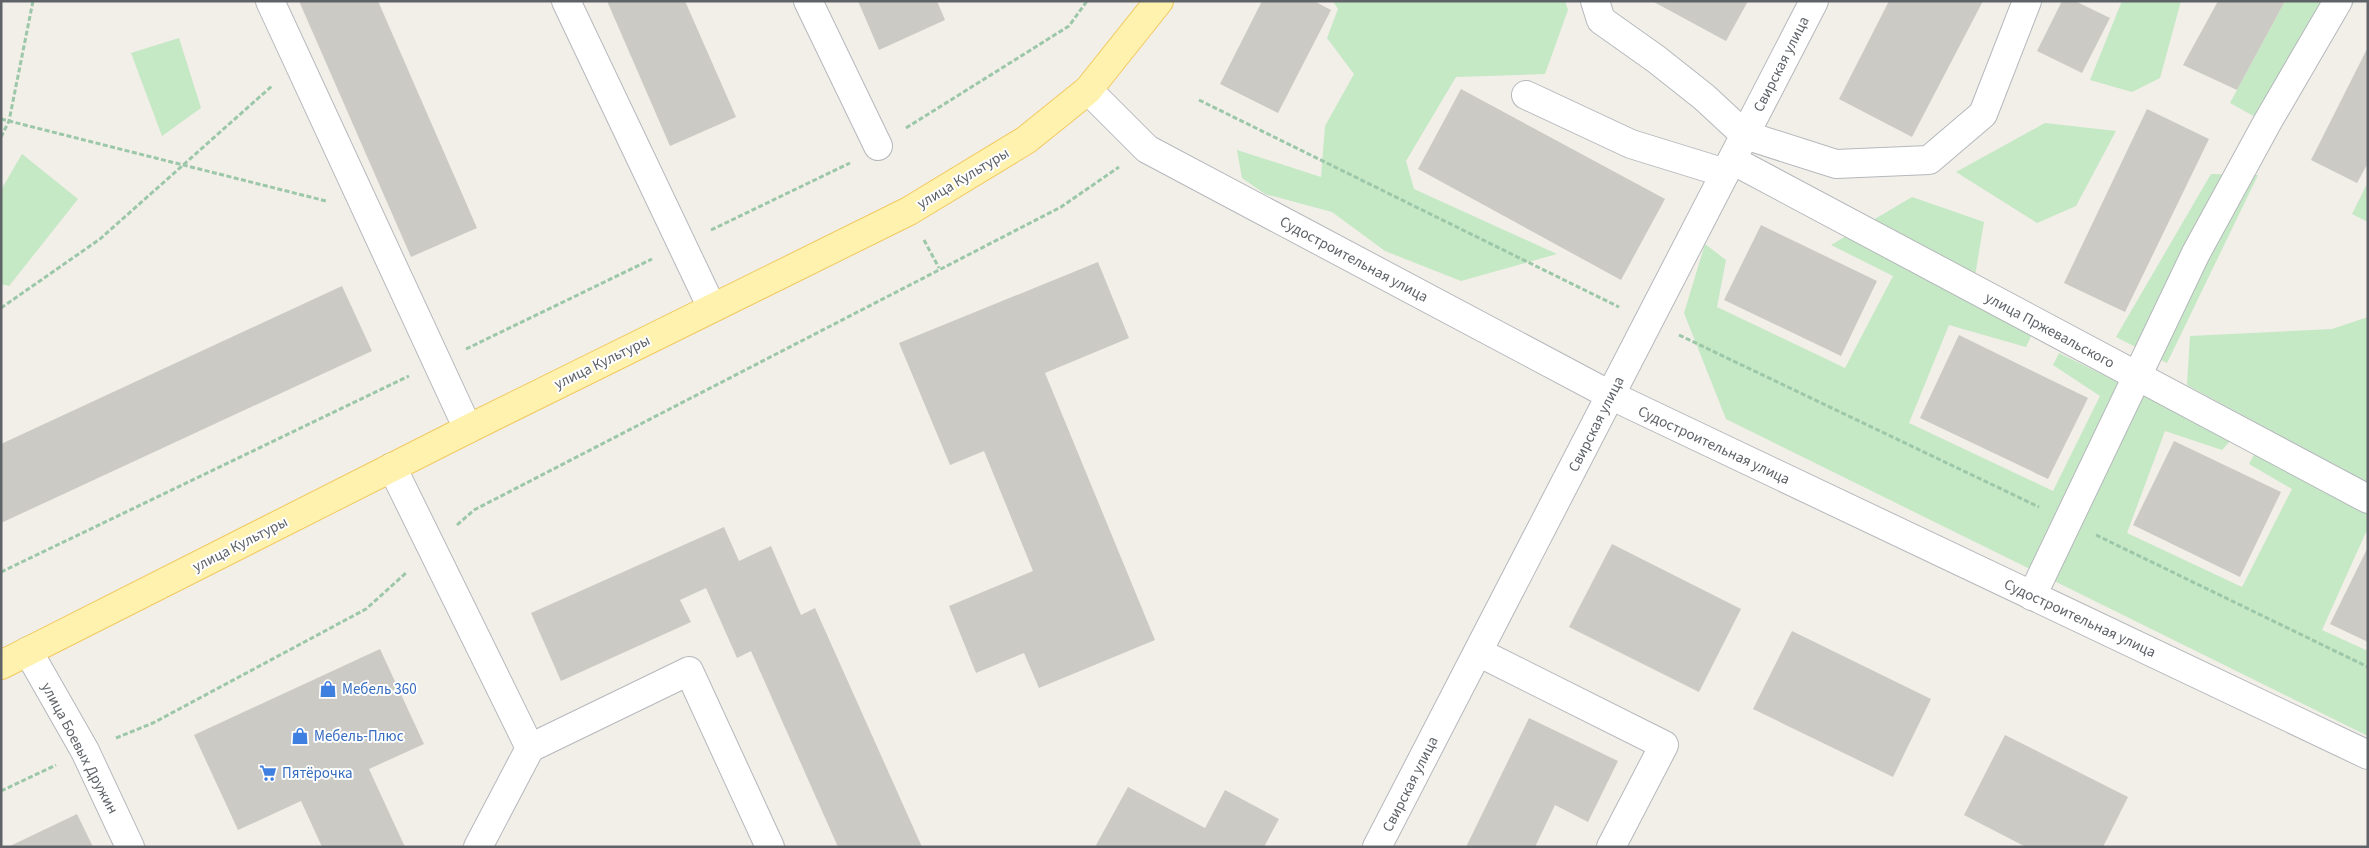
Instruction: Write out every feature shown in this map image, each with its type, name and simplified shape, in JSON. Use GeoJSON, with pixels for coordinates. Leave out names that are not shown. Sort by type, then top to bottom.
{"type":"FeatureCollection","features":[{"type":"Feature","properties":{"kind":"main road","name":"улица Культуры"},"geometry":{"type":"LineString","coordinates":[[1,665],[392,467],[908,211],[1026,140],[1088,90],[1159,1]]}},
{"type":"Feature","properties":{"kind":"street"},"geometry":{"type":"LineString","coordinates":[[270,1],[468,429]]}},
{"type":"Feature","properties":{"kind":"street"},"geometry":{"type":"LineString","coordinates":[[566,1],[712,308]]}},
{"type":"Feature","properties":{"kind":"street"},"geometry":{"type":"LineString","coordinates":[[808,1],[878,146]]}},
{"type":"Feature","properties":{"kind":"street"},"geometry":{"type":"LineString","coordinates":[[1595,1],[1601,20],[1656,59],[1704,97],[1745,134],[1836,164],[1929,160],[1983,114],[2028,1]]}},
{"type":"Feature","properties":{"kind":"street","name":"Свирская улица"},"geometry":{"type":"LineString","coordinates":[[1378,847],[1814,1]]}},
{"type":"Feature","properties":{"kind":"street"},"geometry":{"type":"LineString","coordinates":[[2032,596],[2196,253],[2268,121],[2338,1]]}},
{"type":"Feature","properties":{"kind":"street","name":"Судостроительная улица"},"geometry":{"type":"LineString","coordinates":[[1088,90],[1147,148],[1610,395],[2368,755]]}},
{"type":"Feature","properties":{"kind":"street","name":"улица Пржевальского"},"geometry":{"type":"LineString","coordinates":[[1526,95],[1632,144],[1728,167],[2137,376],[2368,499]]}},
{"type":"Feature","properties":{"kind":"street"},"geometry":{"type":"LineString","coordinates":[[392,467],[530,748]]}},
{"type":"Feature","properties":{"kind":"street","name":"улица Боевых Дружин"},"geometry":{"type":"LineString","coordinates":[[28,651],[85,751],[130,847]]}},
{"type":"Feature","properties":{"kind":"street"},"geometry":{"type":"LineString","coordinates":[[1478,652],[1664,745],[1611,847]]}},
{"type":"Feature","properties":{"kind":"street"},"geometry":{"type":"LineString","coordinates":[[478,847],[530,748],[689,671],[770,847]]}},
{"type":"Feature","properties":{"kind":"path"},"geometry":{"type":"LineString","coordinates":[[1,137],[9,121],[33,1]]}},
{"type":"Feature","properties":{"kind":"path"},"geometry":{"type":"LineString","coordinates":[[1,572],[850,163],[1068,26],[1087,1]]}},
{"type":"Feature","properties":{"kind":"path"},"geometry":{"type":"LineString","coordinates":[[1,308],[100,239],[298,63]]}},
{"type":"Feature","properties":{"kind":"path"},"geometry":{"type":"LineString","coordinates":[[1199,100],[1649,321],[2368,667]]}},
{"type":"Feature","properties":{"kind":"path"},"geometry":{"type":"LineString","coordinates":[[1,119],[368,211]]}},
{"type":"Feature","properties":{"kind":"path"},"geometry":{"type":"LineString","coordinates":[[153,723],[366,609],[474,510],[1061,207],[1147,148]]}},
{"type":"Feature","properties":{"kind":"green space"},"geometry":{"type":"Polygon","coordinates":[[[1333,1],[1565,1],[1568,10],[1545,74],[1456,77],[1406,161],[1414,189],[1557,254],[1461,281],[1385,251],[1332,212],[1265,194],[1242,178],[1237,150],[1321,177],[1325,126],[1354,74],[1327,38],[1338,9],[1333,1]]]}},
{"type":"Feature","properties":{"kind":"green space"},"geometry":{"type":"Polygon","coordinates":[[[2122,1],[2181,1],[2160,78],[2132,92],[2090,80],[2122,1]]]}},
{"type":"Feature","properties":{"kind":"green space"},"geometry":{"type":"Polygon","coordinates":[[[2285,1],[2355,1],[2259,119],[2230,103],[2285,1]]]}},
{"type":"Feature","properties":{"kind":"green space"},"geometry":{"type":"Polygon","coordinates":[[[179,38],[201,108],[162,136],[131,53],[179,38]]]}},
{"type":"Feature","properties":{"kind":"green space"},"geometry":{"type":"Polygon","coordinates":[[[2045,123],[2116,131],[2076,206],[2037,223],[1956,172],[2045,123]]]}},
{"type":"Feature","properties":{"kind":"green space"},"geometry":{"type":"Polygon","coordinates":[[[22,154],[78,199],[9,286],[1,284],[1,190],[22,154]]]}},
{"type":"Feature","properties":{"kind":"green space"},"geometry":{"type":"Polygon","coordinates":[[[2211,174],[2258,175],[2167,363],[2116,337],[2211,174]]]}},
{"type":"Feature","properties":{"kind":"green space"},"geometry":{"type":"Polygon","coordinates":[[[2368,182],[2368,222],[2352,214],[2368,182]]]}},
{"type":"Feature","properties":{"kind":"green space"},"geometry":{"type":"Polygon","coordinates":[[[1912,197],[1984,222],[1971,300],[2033,332],[2026,347],[1949,325],[1909,423],[2053,491],[2100,396],[2053,365],[2059,353],[2232,439],[2222,450],[2165,431],[2127,533],[2242,587],[2292,489],[2249,464],[2255,453],[2368,512],[2368,533],[2366,532],[2322,630],[2368,651],[2368,736],[1726,419],[1684,313],[1705,244],[1726,260],[1717,307],[1845,368],[1893,276],[1831,245],[1912,197]]]}},
{"type":"Feature","properties":{"kind":"green space"},"geometry":{"type":"Polygon","coordinates":[[[2368,317],[2368,483],[2187,385],[2190,336],[2332,329],[2368,317]]]}},
{"type":"Feature","properties":{"kind":"building"},"geometry":{"type":"Polygon","coordinates":[[[299,1],[378,1],[477,228],[411,257],[299,1]]]}},
{"type":"Feature","properties":{"kind":"building"},"geometry":{"type":"Polygon","coordinates":[[[607,1],[685,1],[736,117],[670,146],[607,1]]]}},
{"type":"Feature","properties":{"kind":"building"},"geometry":{"type":"Polygon","coordinates":[[[858,1],[937,1],[945,20],[879,50],[858,1]]]}},
{"type":"Feature","properties":{"kind":"building"},"geometry":{"type":"Polygon","coordinates":[[[1262,1],[1314,1],[1331,10],[1278,113],[1220,84],[1262,1]]]}},
{"type":"Feature","properties":{"kind":"building"},"geometry":{"type":"Polygon","coordinates":[[[1652,1],[1748,1],[1726,41],[1652,1]]]}},
{"type":"Feature","properties":{"kind":"building"},"geometry":{"type":"Polygon","coordinates":[[[1889,1],[1983,1],[1912,137],[1839,99],[1889,1]]]}},
{"type":"Feature","properties":{"kind":"building"},"geometry":{"type":"Polygon","coordinates":[[[2062,1],[2075,1],[2110,18],[2082,73],[2037,51],[2062,1]]]}},
{"type":"Feature","properties":{"kind":"building"},"geometry":{"type":"Polygon","coordinates":[[[2218,1],[2285,1],[2237,90],[2183,65],[2218,1]]]}},
{"type":"Feature","properties":{"kind":"building"},"geometry":{"type":"Polygon","coordinates":[[[2368,47],[2368,163],[2357,183],[2311,160],[2368,47]]]}},
{"type":"Feature","properties":{"kind":"building"},"geometry":{"type":"Polygon","coordinates":[[[1461,89],[1665,199],[1621,280],[1418,169],[1461,89]]]}},
{"type":"Feature","properties":{"kind":"building"},"geometry":{"type":"Polygon","coordinates":[[[2147,109],[2209,139],[2125,312],[2064,283],[2147,109]]]}},
{"type":"Feature","properties":{"kind":"building"},"geometry":{"type":"Polygon","coordinates":[[[1761,225],[1877,281],[1841,356],[1724,300],[1761,225]]]}},
{"type":"Feature","properties":{"kind":"building"},"geometry":{"type":"Polygon","coordinates":[[[1098,262],[1129,338],[1045,373],[1155,640],[1039,688],[1024,653],[976,673],[949,606],[1033,571],[984,451],[950,465],[899,343],[1098,262]]]}},
{"type":"Feature","properties":{"kind":"building"},"geometry":{"type":"Polygon","coordinates":[[[342,286],[372,351],[1,523],[1,444],[342,286]]]}},
{"type":"Feature","properties":{"kind":"building"},"geometry":{"type":"Polygon","coordinates":[[[1959,335],[2088,398],[2048,479],[1920,418],[1959,335]]]}},
{"type":"Feature","properties":{"kind":"building"},"geometry":{"type":"Polygon","coordinates":[[[2174,441],[2281,492],[2240,577],[2133,525],[2174,441]]]}},
{"type":"Feature","properties":{"kind":"building"},"geometry":{"type":"Polygon","coordinates":[[[724,527],[739,561],[771,546],[801,615],[815,608],[922,847],[838,847],[751,651],[737,658],[706,588],[680,600],[691,622],[561,681],[531,613],[724,527]]]}},
{"type":"Feature","properties":{"kind":"building"},"geometry":{"type":"Polygon","coordinates":[[[1612,544],[1741,609],[1699,692],[1569,627],[1612,544]]]}},
{"type":"Feature","properties":{"kind":"building"},"geometry":{"type":"Polygon","coordinates":[[[2368,547],[2368,642],[2330,624],[2368,547]]]}},
{"type":"Feature","properties":{"kind":"building"},"geometry":{"type":"Polygon","coordinates":[[[1792,631],[1931,699],[1893,777],[1753,709],[1792,631]]]}},
{"type":"Feature","properties":{"kind":"building"},"geometry":{"type":"Polygon","coordinates":[[[380,649],[424,744],[369,769],[405,847],[322,847],[301,801],[238,830],[194,735],[380,649]]]}},
{"type":"Feature","properties":{"kind":"building"},"geometry":{"type":"Polygon","coordinates":[[[1529,718],[1618,761],[1588,822],[1555,805],[1535,847],[1466,847],[1529,718]]]}},
{"type":"Feature","properties":{"kind":"building"},"geometry":{"type":"Polygon","coordinates":[[[2005,735],[2128,797],[2103,847],[2026,847],[1964,815],[2005,735]]]}},
{"type":"Feature","properties":{"kind":"building"},"geometry":{"type":"Polygon","coordinates":[[[1128,787],[1205,828],[1225,790],[1279,819],[1264,847],[1095,847],[1128,787]]]}},
{"type":"Feature","properties":{"kind":"building"},"geometry":{"type":"Polygon","coordinates":[[[77,814],[93,847],[8,847],[77,814]]]}},
{"type":"Feature","properties":{"kind":"place","name":"Мебель 360"},"geometry":{"type":"Point","coordinates":[328,689]}},
{"type":"Feature","properties":{"kind":"place","name":"Мебель-Плюс"},"geometry":{"type":"Point","coordinates":[300,736]}},
{"type":"Feature","properties":{"kind":"place","name":"Пятёрочка"},"geometry":{"type":"Point","coordinates":[268,773]}}]}
